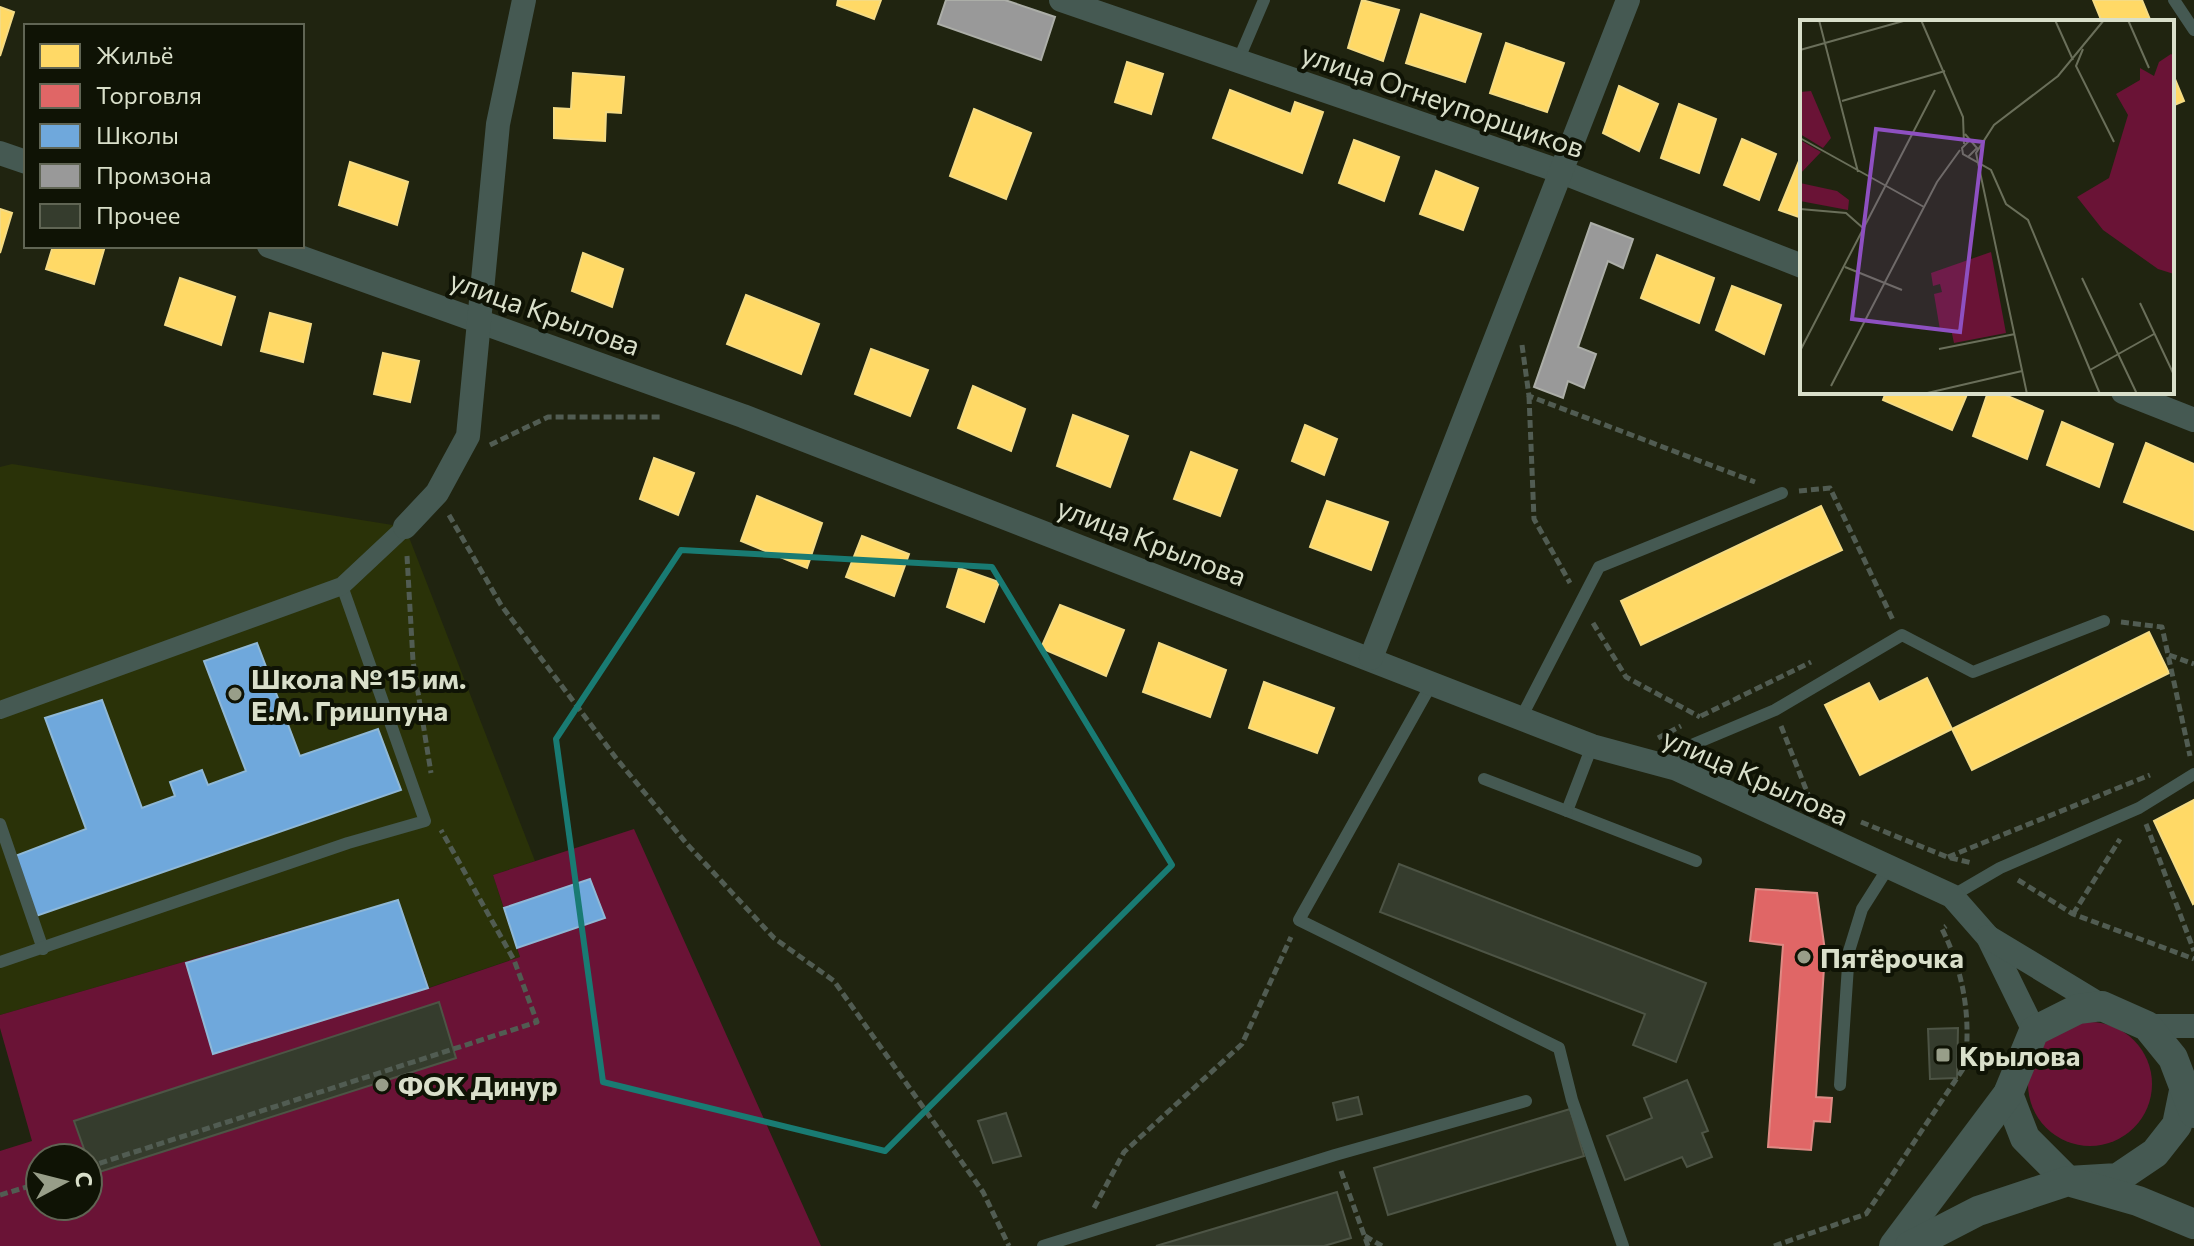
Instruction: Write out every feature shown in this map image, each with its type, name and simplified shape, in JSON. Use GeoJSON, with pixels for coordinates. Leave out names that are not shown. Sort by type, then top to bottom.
{"type":"FeatureCollection","features":[{"type":"Feature","properties":{"kind":"street"},"geometry":{"type":"LineString","coordinates":[[0,710],[342,586],[437,493],[468,436],[498,124],[524,0]]}},
{"type":"Feature","properties":{"kind":"street","name":"улица Огнеупорщиков"},"geometry":{"type":"LineString","coordinates":[[1061,0],[1559,171],[1800,265]]}},
{"type":"Feature","properties":{"kind":"street"},"geometry":{"type":"LineString","coordinates":[[1371,658],[1628,0]]}},
{"type":"Feature","properties":{"kind":"street"},"geometry":{"type":"LineString","coordinates":[[0,153],[24,161]]}},
{"type":"Feature","properties":{"kind":"street","name":"улица Крылова"},"geometry":{"type":"LineString","coordinates":[[275,248],[480,319],[1371,658],[1592,746],[1677,769],[1959,903],[1988,937]]}},
{"type":"Feature","properties":{"kind":"street"},"geometry":{"type":"LineString","coordinates":[[2128,394],[2194,420]]}},
{"type":"Feature","properties":{"kind":"street"},"geometry":{"type":"LineString","coordinates":[[1988,937],[2102,1006],[2147,1026],[2194,1026]]}},
{"type":"Feature","properties":{"kind":"street"},"geometry":{"type":"LineString","coordinates":[[1988,937],[2034,1031]]}},
{"type":"Feature","properties":{"kind":"street"},"geometry":{"type":"LineString","coordinates":[[1894,1246],[2008,1094],[2034,1031],[2078,1009],[2102,1006]]}},
{"type":"Feature","properties":{"kind":"street"},"geometry":{"type":"LineString","coordinates":[[1910,1246],[1978,1211],[2068,1181],[2118,1178],[2155,1153],[2177,1125],[2191,1092],[2173,1058],[2147,1026]]}},
{"type":"Feature","properties":{"kind":"street"},"geometry":{"type":"LineString","coordinates":[[2008,1094],[2025,1138],[2068,1181],[2138,1201],[2194,1224]]}},
{"type":"Feature","properties":{"kind":"lane"},"geometry":{"type":"LineString","coordinates":[[1238,61],[1264,0]]}},
{"type":"Feature","properties":{"kind":"lane"},"geometry":{"type":"LineString","coordinates":[[2174,0],[2194,30]]}},
{"type":"Feature","properties":{"kind":"lane"},"geometry":{"type":"LineString","coordinates":[[1522,716],[1599,567],[1782,493]]}},
{"type":"Feature","properties":{"kind":"lane"},"geometry":{"type":"LineString","coordinates":[[0,962],[348,843],[425,821],[342,586]]}},
{"type":"Feature","properties":{"kind":"lane"},"geometry":{"type":"LineString","coordinates":[[1677,769],[1694,744],[1775,710],[1902,635],[1973,672],[2104,621]]}},
{"type":"Feature","properties":{"kind":"lane"},"geometry":{"type":"LineString","coordinates":[[1432,683],[1299,920],[1559,1048],[1572,1100],[1623,1246]]}},
{"type":"Feature","properties":{"kind":"lane"},"geometry":{"type":"LineString","coordinates":[[1567,811],[1592,746]]}},
{"type":"Feature","properties":{"kind":"lane"},"geometry":{"type":"LineString","coordinates":[[1959,903],[2000,868],[2139,808],[2194,774]]}},
{"type":"Feature","properties":{"kind":"lane"},"geometry":{"type":"LineString","coordinates":[[1484,779],[1696,861]]}},
{"type":"Feature","properties":{"kind":"lane"},"geometry":{"type":"LineString","coordinates":[[0,824],[43,949]]}},
{"type":"Feature","properties":{"kind":"lane"},"geometry":{"type":"LineString","coordinates":[[1840,1085],[1849,951],[1862,909],[1888,868]]}},
{"type":"Feature","properties":{"kind":"lane"},"geometry":{"type":"LineString","coordinates":[[1043,1246],[1335,1155],[1526,1101]]}},
{"type":"Feature","properties":{"kind":"path"},"geometry":{"type":"LineString","coordinates":[[1520,331],[1529,396],[1782,493],[1830,488],[1894,622],[1880,628]]}},
{"type":"Feature","properties":{"kind":"path"},"geometry":{"type":"LineString","coordinates":[[453,464],[548,417],[668,417]]}},
{"type":"Feature","properties":{"kind":"path"},"geometry":{"type":"LineString","coordinates":[[437,493],[501,605],[616,758],[687,844],[774,938],[834,981],[983,1192],[1009,1246]]}},
{"type":"Feature","properties":{"kind":"path"},"geometry":{"type":"LineString","coordinates":[[405,527],[413,661],[432,778]]}},
{"type":"Feature","properties":{"kind":"path"},"geometry":{"type":"LineString","coordinates":[[2104,621],[2162,627],[2194,767]]}},
{"type":"Feature","properties":{"kind":"path"},"geometry":{"type":"LineString","coordinates":[[2168,655],[2194,664]]}},
{"type":"Feature","properties":{"kind":"path"},"geometry":{"type":"LineString","coordinates":[[1627,753],[1825,656]]}},
{"type":"Feature","properties":{"kind":"path"},"geometry":{"type":"LineString","coordinates":[[1775,710],[1811,802]]}},
{"type":"Feature","properties":{"kind":"path"},"geometry":{"type":"LineString","coordinates":[[2176,764],[2190,758]]}},
{"type":"Feature","properties":{"kind":"path"},"geometry":{"type":"LineString","coordinates":[[1947,857],[2162,770]]}},
{"type":"Feature","properties":{"kind":"path"},"geometry":{"type":"LineString","coordinates":[[1798,795],[1824,807]]}},
{"type":"Feature","properties":{"kind":"path"},"geometry":{"type":"LineString","coordinates":[[2073,914],[2139,808]]}},
{"type":"Feature","properties":{"kind":"path"},"geometry":{"type":"LineString","coordinates":[[2139,808],[2194,951]]}},
{"type":"Feature","properties":{"kind":"path"},"geometry":{"type":"LineString","coordinates":[[1852,818],[1947,857],[2000,868],[2073,914],[2194,959]]}},
{"type":"Feature","properties":{"kind":"path"},"geometry":{"type":"LineString","coordinates":[[104,1162],[537,1022],[514,960],[442,836],[440,821]]}},
{"type":"Feature","properties":{"kind":"path"},"geometry":{"type":"LineString","coordinates":[[1774,1246],[1866,1214],[1965,1066],[1968,1043],[1963,980],[1942,929],[1959,903]]}},
{"type":"Feature","properties":{"kind":"path"},"geometry":{"type":"LineString","coordinates":[[1081,1234],[1124,1152],[1242,1044],[1299,920]]}},
{"type":"Feature","properties":{"kind":"path"},"geometry":{"type":"LineString","coordinates":[[1335,1155],[1368,1246]]}},
{"type":"Feature","properties":{"kind":"path"},"geometry":{"type":"LineString","coordinates":[[0,1195],[24,1188]]}},
{"type":"Feature","properties":{"kind":"path"},"geometry":{"type":"LineString","coordinates":[[1364,1236],[1382,1246]]}},
{"type":"Feature","properties":{"kind":"highlighted area"},"geometry":{"type":"Polygon","coordinates":[[[681,550],[992,567],[1172,865],[885,1151],[603,1082],[556,739],[681,550]]]}},
{"type":"Feature","properties":{"kind":"shaded area","name":"Школа № 15 им. Е.М. Гришпуна"},"geometry":{"type":"Polygon","coordinates":[[[12,464],[405,527],[535,861],[493,875],[520,957],[428,988],[398,900],[0,1015],[0,467],[12,464]]]}},
{"type":"Feature","properties":{"kind":"shaded area","name":"ФОК Динур"},"geometry":{"type":"Polygon","coordinates":[[[634,829],[821,1246],[0,1246],[0,1151],[24,1144],[24,1222],[104,1222],[104,1142],[29,1142],[32,1141],[0,1028],[0,1015],[398,900],[429,988],[520,957],[493,875],[634,829]]]}},
{"type":"Feature","properties":{"kind":"shaded area"},"geometry":{"type":"Polygon","coordinates":[[[2090,1022],[2114,1027],[2134,1040],[2147,1060],[2152,1084],[2147,1108],[2134,1128],[2114,1141],[2090,1146],[2066,1141],[2046,1128],[2033,1108],[2028,1084],[2033,1060],[2046,1040],[2066,1027],[2090,1022]]]}},
{"type":"Feature","properties":{"kind":"building: Жильё"},"geometry":{"type":"Polygon","coordinates":[[[838,0],[881,0],[874,19],[837,5],[838,0]]]}},
{"type":"Feature","properties":{"kind":"building: Жильё"},"geometry":{"type":"Polygon","coordinates":[[[1362,0],[1399,10],[1383,61],[1348,48],[1362,0]]]}},
{"type":"Feature","properties":{"kind":"building: Жильё"},"geometry":{"type":"Polygon","coordinates":[[[2093,0],[2142,0],[2150,20],[2101,20],[2093,0]]]}},
{"type":"Feature","properties":{"kind":"building: Жильё"},"geometry":{"type":"Polygon","coordinates":[[[0,7],[14,12],[0,56],[0,7]]]}},
{"type":"Feature","properties":{"kind":"building: Жильё"},"geometry":{"type":"Polygon","coordinates":[[[1421,14],[1481,34],[1465,82],[1406,63],[1421,14]]]}},
{"type":"Feature","properties":{"kind":"building: Жильё"},"geometry":{"type":"Polygon","coordinates":[[[1506,43],[1564,63],[1547,112],[1490,93],[1506,43]]]}},
{"type":"Feature","properties":{"kind":"building: Жильё"},"geometry":{"type":"Polygon","coordinates":[[[1127,62],[1163,74],[1151,114],[1115,102],[1127,62]]]}},
{"type":"Feature","properties":{"kind":"building: Жильё"},"geometry":{"type":"Polygon","coordinates":[[[573,73],[624,77],[621,113],[606,112],[605,141],[554,138],[554,108],[571,109],[573,73]]]}},
{"type":"Feature","properties":{"kind":"building: Жильё"},"geometry":{"type":"Polygon","coordinates":[[[2174,77],[2184,101],[2174,105],[2174,77]]]}},
{"type":"Feature","properties":{"kind":"building: Жильё"},"geometry":{"type":"Polygon","coordinates":[[[1619,86],[1658,104],[1639,151],[1603,133],[1619,86]]]}},
{"type":"Feature","properties":{"kind":"building: Жильё"},"geometry":{"type":"Polygon","coordinates":[[[1230,90],[1291,114],[1295,102],[1323,112],[1302,173],[1213,138],[1230,90]]]}},
{"type":"Feature","properties":{"kind":"building: Жильё"},"geometry":{"type":"Polygon","coordinates":[[[1679,104],[1716,119],[1699,173],[1661,158],[1679,104]]]}},
{"type":"Feature","properties":{"kind":"building: Жильё"},"geometry":{"type":"Polygon","coordinates":[[[974,109],[1031,133],[1006,199],[950,176],[974,109]]]}},
{"type":"Feature","properties":{"kind":"building: Жильё"},"geometry":{"type":"Polygon","coordinates":[[[1742,139],[1776,154],[1759,200],[1724,185],[1742,139]]]}},
{"type":"Feature","properties":{"kind":"building: Жильё"},"geometry":{"type":"Polygon","coordinates":[[[1354,140],[1399,157],[1384,201],[1339,183],[1354,140]]]}},
{"type":"Feature","properties":{"kind":"building: Жильё"},"geometry":{"type":"Polygon","coordinates":[[[1799,161],[1800,161],[1800,217],[1779,210],[1799,161]]]}},
{"type":"Feature","properties":{"kind":"building: Жильё"},"geometry":{"type":"Polygon","coordinates":[[[350,162],[408,182],[397,225],[339,205],[350,162]]]}},
{"type":"Feature","properties":{"kind":"building: Жильё"},"geometry":{"type":"Polygon","coordinates":[[[1436,171],[1478,188],[1463,230],[1420,214],[1436,171]]]}},
{"type":"Feature","properties":{"kind":"building: Жильё"},"geometry":{"type":"Polygon","coordinates":[[[0,209],[12,213],[0,253],[0,209]]]}},
{"type":"Feature","properties":{"kind":"building: Жильё"},"geometry":{"type":"Polygon","coordinates":[[[52,248],[104,248],[94,284],[46,269],[52,248]]]}},
{"type":"Feature","properties":{"kind":"building: Жильё"},"geometry":{"type":"Polygon","coordinates":[[[583,253],[623,269],[612,307],[572,291],[583,253]]]}},
{"type":"Feature","properties":{"kind":"building: Жильё"},"geometry":{"type":"Polygon","coordinates":[[[1657,255],[1714,278],[1699,323],[1641,298],[1657,255]]]}},
{"type":"Feature","properties":{"kind":"building: Жильё"},"geometry":{"type":"Polygon","coordinates":[[[180,278],[235,297],[221,345],[165,325],[180,278]]]}},
{"type":"Feature","properties":{"kind":"building: Жильё"},"geometry":{"type":"Polygon","coordinates":[[[1732,286],[1781,305],[1764,354],[1716,330],[1732,286]]]}},
{"type":"Feature","properties":{"kind":"building: Жильё"},"geometry":{"type":"Polygon","coordinates":[[[746,295],[819,324],[801,374],[727,344],[746,295]]]}},
{"type":"Feature","properties":{"kind":"building: Жильё"},"geometry":{"type":"Polygon","coordinates":[[[270,313],[311,324],[303,362],[261,351],[270,313]]]}},
{"type":"Feature","properties":{"kind":"building: Жильё"},"geometry":{"type":"Polygon","coordinates":[[[871,349],[928,370],[910,416],[855,394],[871,349]]]}},
{"type":"Feature","properties":{"kind":"building: Жильё"},"geometry":{"type":"Polygon","coordinates":[[[383,353],[419,361],[410,402],[374,394],[383,353]]]}},
{"type":"Feature","properties":{"kind":"building: Жильё"},"geometry":{"type":"Polygon","coordinates":[[[973,386],[1025,409],[1011,451],[958,428],[973,386]]]}},
{"type":"Feature","properties":{"kind":"building: Жильё"},"geometry":{"type":"Polygon","coordinates":[[[1885,394],[1967,394],[1952,430],[1883,400],[1885,394]]]}},
{"type":"Feature","properties":{"kind":"building: Жильё"},"geometry":{"type":"Polygon","coordinates":[[[1987,394],[2003,394],[2043,411],[2027,459],[1973,436],[1987,394]]]}},
{"type":"Feature","properties":{"kind":"building: Жильё"},"geometry":{"type":"Polygon","coordinates":[[[1073,415],[1128,436],[1110,487],[1057,466],[1073,415]]]}},
{"type":"Feature","properties":{"kind":"building: Жильё"},"geometry":{"type":"Polygon","coordinates":[[[2062,422],[2113,444],[2099,487],[2047,465],[2062,422]]]}},
{"type":"Feature","properties":{"kind":"building: Жильё"},"geometry":{"type":"Polygon","coordinates":[[[1305,425],[1337,439],[1324,475],[1292,461],[1305,425]]]}},
{"type":"Feature","properties":{"kind":"building: Жильё"},"geometry":{"type":"Polygon","coordinates":[[[2146,443],[2194,464],[2194,530],[2124,502],[2146,443]]]}},
{"type":"Feature","properties":{"kind":"building: Жильё"},"geometry":{"type":"Polygon","coordinates":[[[1191,452],[1237,470],[1220,516],[1174,499],[1191,452]]]}},
{"type":"Feature","properties":{"kind":"building: Жильё"},"geometry":{"type":"Polygon","coordinates":[[[654,458],[694,473],[678,515],[640,499],[654,458]]]}},
{"type":"Feature","properties":{"kind":"building: Жильё"},"geometry":{"type":"Polygon","coordinates":[[[757,496],[822,523],[807,568],[741,541],[757,496]]]}},
{"type":"Feature","properties":{"kind":"building: Жильё"},"geometry":{"type":"Polygon","coordinates":[[[1327,501],[1388,522],[1371,570],[1310,547],[1327,501]]]}},
{"type":"Feature","properties":{"kind":"building: Жильё"},"geometry":{"type":"Polygon","coordinates":[[[1821,506],[1842,550],[1641,645],[1621,601],[1821,506]]]}},
{"type":"Feature","properties":{"kind":"building: Жильё"},"geometry":{"type":"Polygon","coordinates":[[[862,536],[909,554],[894,596],[846,577],[862,536]]]}},
{"type":"Feature","properties":{"kind":"building: Жильё"},"geometry":{"type":"Polygon","coordinates":[[[959,568],[999,582],[984,622],[947,607],[959,568]]]}},
{"type":"Feature","properties":{"kind":"building: Жильё"},"geometry":{"type":"Polygon","coordinates":[[[1060,605],[1124,630],[1106,676],[1041,648],[1060,605]]]}},
{"type":"Feature","properties":{"kind":"building: Жильё"},"geometry":{"type":"Polygon","coordinates":[[[2149,632],[2169,673],[1972,770],[1952,729],[2149,632]]]}},
{"type":"Feature","properties":{"kind":"building: Жильё"},"geometry":{"type":"Polygon","coordinates":[[[1159,643],[1226,670],[1210,717],[1143,692],[1159,643]]]}},
{"type":"Feature","properties":{"kind":"building: Жильё"},"geometry":{"type":"Polygon","coordinates":[[[1927,678],[1952,729],[1860,775],[1825,705],[1869,683],[1879,702],[1927,678]]]}},
{"type":"Feature","properties":{"kind":"building: Жильё"},"geometry":{"type":"Polygon","coordinates":[[[1264,682],[1334,708],[1317,753],[1249,728],[1264,682]]]}},
{"type":"Feature","properties":{"kind":"building: Жильё"},"geometry":{"type":"Polygon","coordinates":[[[2194,800],[2194,903],[2193,904],[2154,821],[2194,800]]]}},
{"type":"Feature","properties":{"kind":"building: Торговля"},"geometry":{"type":"Polygon","coordinates":[[[1756,889],[1817,893],[1825,951],[1816,1097],[1832,1098],[1830,1122],[1814,1121],[1811,1150],[1768,1147],[1783,945],[1750,941],[1756,889]]]}},
{"type":"Feature","properties":{"kind":"building: Школы"},"geometry":{"type":"Polygon","coordinates":[[[257,643],[300,756],[378,729],[401,790],[36,916],[15,856],[86,829],[45,718],[102,700],[142,808],[175,796],[170,782],[202,770],[208,785],[246,771],[204,661],[257,643]]]}},
{"type":"Feature","properties":{"kind":"building: Школы"},"geometry":{"type":"Polygon","coordinates":[[[590,879],[605,918],[517,948],[504,908],[590,879]]]}},
{"type":"Feature","properties":{"kind":"building: Школы"},"geometry":{"type":"Polygon","coordinates":[[[398,900],[428,988],[213,1054],[186,963],[398,900]]]}},
{"type":"Feature","properties":{"kind":"building: Промзона"},"geometry":{"type":"Polygon","coordinates":[[[946,0],[1005,0],[1055,17],[1041,60],[938,24],[946,0]]]}},
{"type":"Feature","properties":{"kind":"building: Промзона"},"geometry":{"type":"Polygon","coordinates":[[[1591,223],[1633,239],[1623,268],[1608,261],[1578,347],[1596,354],[1584,388],[1568,381],[1563,398],[1534,387],[1591,223]]]}},
{"type":"Feature","properties":{"kind":"building: Прочее"},"geometry":{"type":"Polygon","coordinates":[[[1399,864],[1706,983],[1676,1062],[1633,1045],[1645,1014],[1380,912],[1399,864]]]}},
{"type":"Feature","properties":{"kind":"building: Прочее"},"geometry":{"type":"Polygon","coordinates":[[[439,1002],[456,1058],[104,1170],[104,1142],[82,1142],[74,1121],[439,1002]]]}},
{"type":"Feature","properties":{"kind":"building: Прочее"},"geometry":{"type":"Polygon","coordinates":[[[1958,1028],[1957,1078],[1930,1079],[1928,1029],[1958,1028]]]}},
{"type":"Feature","properties":{"kind":"building: Прочее"},"geometry":{"type":"Polygon","coordinates":[[[1687,1080],[1708,1131],[1702,1133],[1712,1157],[1687,1167],[1682,1157],[1625,1180],[1607,1136],[1652,1118],[1644,1098],[1687,1080]]]}},
{"type":"Feature","properties":{"kind":"building: Прочее"},"geometry":{"type":"Polygon","coordinates":[[[1358,1097],[1362,1114],[1337,1120],[1333,1103],[1358,1097]]]}},
{"type":"Feature","properties":{"kind":"building: Прочее"},"geometry":{"type":"Polygon","coordinates":[[[1570,1109],[1584,1156],[1388,1215],[1374,1168],[1570,1109]]]}},
{"type":"Feature","properties":{"kind":"building: Прочее"},"geometry":{"type":"Polygon","coordinates":[[[1006,1113],[1021,1156],[993,1163],[978,1121],[1006,1113]]]}},
{"type":"Feature","properties":{"kind":"building: Прочее"},"geometry":{"type":"Polygon","coordinates":[[[1337,1192],[1351,1238],[1324,1246],[1156,1246],[1337,1192]]]}},
{"type":"Feature","properties":{"kind":"place","name":"Школа № 15 им. Е.М. Гришпуна"},"geometry":{"type":"Point","coordinates":[235,694]}},
{"type":"Feature","properties":{"kind":"place","name":"Пятёрочка"},"geometry":{"type":"Point","coordinates":[1804,957]}},
{"type":"Feature","properties":{"kind":"place","name":"Крылова"},"geometry":{"type":"Point","coordinates":[1943,1055]}},
{"type":"Feature","properties":{"kind":"place","name":"ФОК Динур"},"geometry":{"type":"Point","coordinates":[382,1085]}}]}
